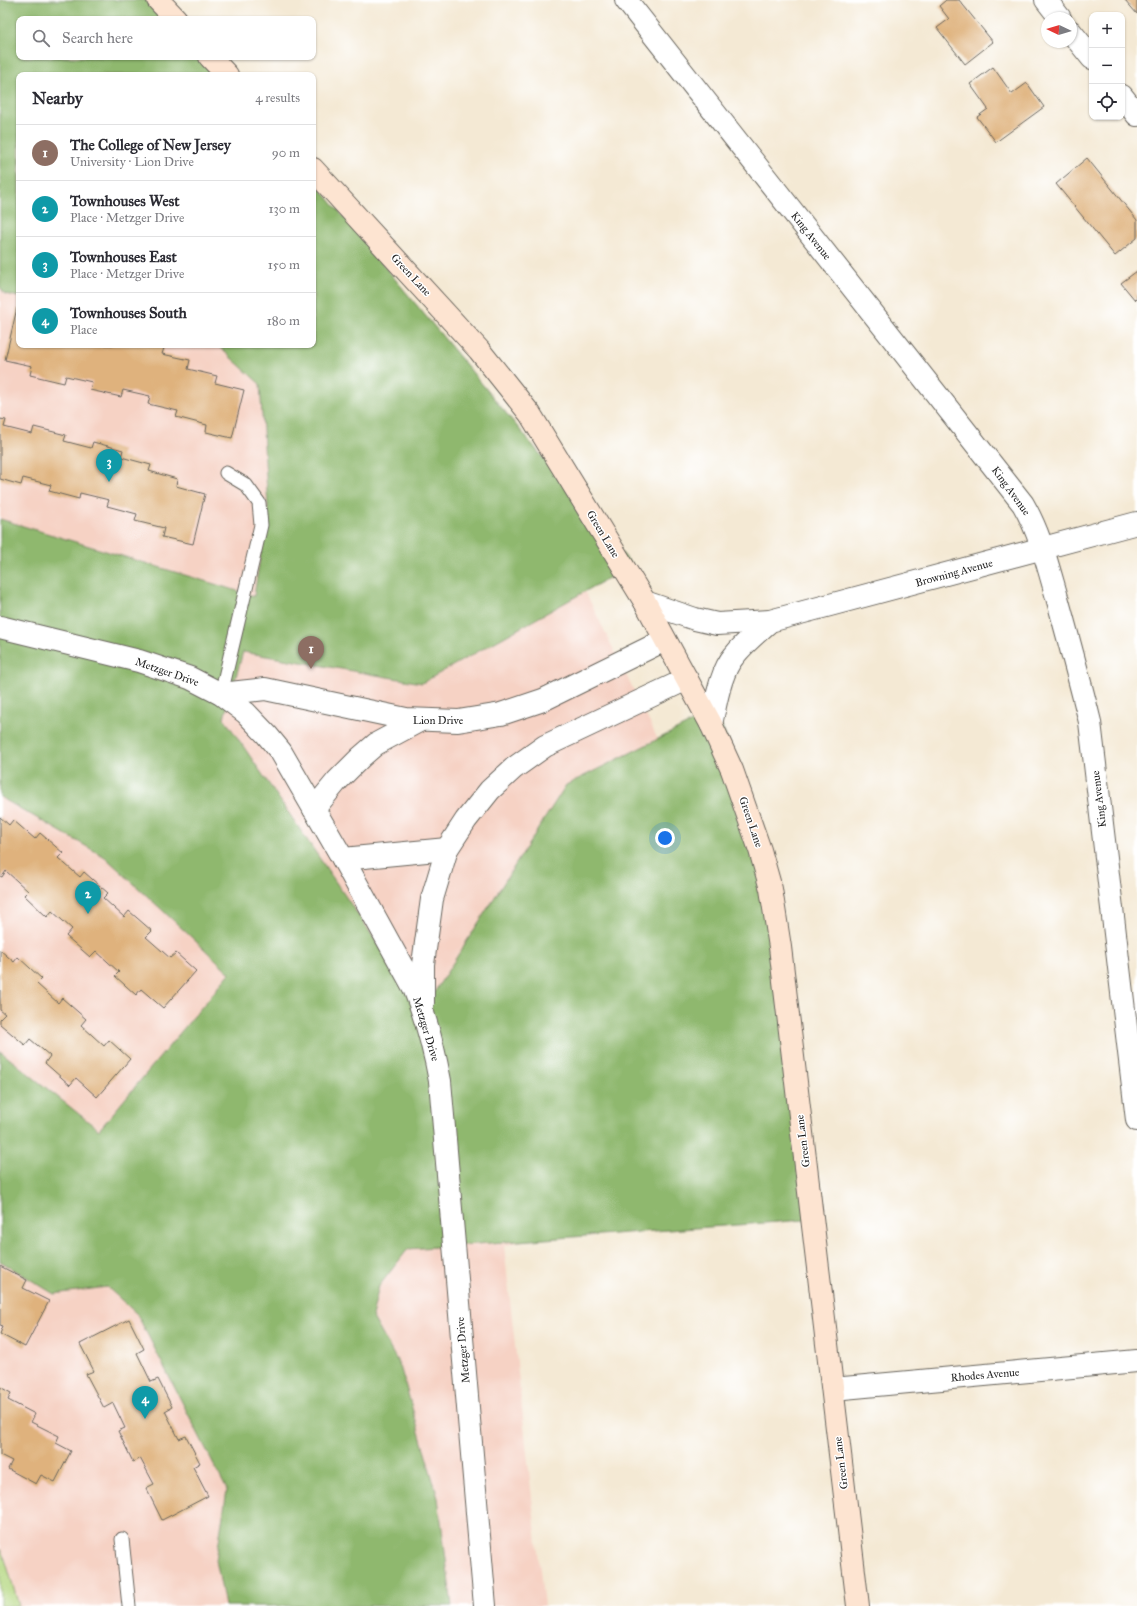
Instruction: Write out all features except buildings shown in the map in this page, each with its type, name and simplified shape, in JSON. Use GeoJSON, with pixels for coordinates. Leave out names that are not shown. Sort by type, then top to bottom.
{"type":"FeatureCollection","features":[{"type":"Feature","properties":{"kind":"street"},"geometry":{"type":"LineString","coordinates":[[158,0],[173,16]]}},
{"type":"Feature","properties":{"kind":"street","name":"King Avenue"},"geometry":{"type":"LineString","coordinates":[[626,0],[1023,504],[1034,524],[1043,549],[1090,722],[1137,1120]]}},
{"type":"Feature","properties":{"kind":"street"},"geometry":{"type":"LineString","coordinates":[[1046,0],[1055,12]]}},
{"type":"Feature","properties":{"kind":"street"},"geometry":{"type":"LineString","coordinates":[[1077,39],[1089,54]]}},
{"type":"Feature","properties":{"kind":"street"},"geometry":{"type":"LineString","coordinates":[[213,60],[224,72]]}},
{"type":"Feature","properties":{"kind":"street"},"geometry":{"type":"LineString","coordinates":[[1125,100],[1137,115]]}},
{"type":"Feature","properties":{"kind":"street","name":"Green Lane"},"geometry":{"type":"LineString","coordinates":[[316,172],[479,350],[530,414],[645,602],[711,724],[745,805],[760,850],[770,889],[780,947],[858,1606]]}},
{"type":"Feature","properties":{"kind":"street","name":"Browning Avenue"},"geometry":{"type":"LineString","coordinates":[[645,602],[695,619],[716,624],[770,621],[1137,523]]}},
{"type":"Feature","properties":{"kind":"street"},"geometry":{"type":"LineString","coordinates":[[711,724],[717,694],[726,668],[733,656],[770,621]]}},
{"type":"Feature","properties":{"kind":"street","name":"Metzger Drive"},"geometry":{"type":"LineString","coordinates":[[0,627],[139,661],[190,678],[221,694],[246,713],[281,752],[343,859],[414,988],[423,1010],[434,1050],[440,1081],[484,1606]]}},
{"type":"Feature","properties":{"kind":"street","name":"Lion Drive"},"geometry":{"type":"LineString","coordinates":[[221,694],[265,689],[406,719],[419,721],[458,721],[501,714],[543,700],[665,640]]}},
{"type":"Feature","properties":{"kind":"street"},"geometry":{"type":"LineString","coordinates":[[423,1010],[423,964],[432,899],[447,849],[466,820],[490,790],[514,768],[544,746],[687,679]]}},
{"type":"Feature","properties":{"kind":"street"},"geometry":{"type":"LineString","coordinates":[[314,809],[337,780],[376,744],[419,721]]}},
{"type":"Feature","properties":{"kind":"street"},"geometry":{"type":"LineString","coordinates":[[343,859],[447,849]]}},
{"type":"Feature","properties":{"kind":"street","name":"Rhodes Avenue"},"geometry":{"type":"LineString","coordinates":[[833,1389],[1137,1361]]}},
{"type":"Feature","properties":{"kind":"lane"},"geometry":{"type":"LineString","coordinates":[[221,694],[261,525],[259,503],[246,485],[226,473]]}},
{"type":"Feature","properties":{"kind":"lane"},"geometry":{"type":"LineString","coordinates":[[122,1539],[129,1606]]}},
{"type":"Feature","properties":{"kind":"shaded area"},"geometry":{"type":"Polygon","coordinates":[[[0,0],[57,0],[25,16],[16,16],[16,60],[19,60],[19,72],[16,72],[16,348],[316,347],[554,528],[692,809],[758,1177],[504,1246],[544,1606],[0,1606],[0,0]]]}},
{"type":"Feature","properties":{"kind":"green space"},"geometry":{"type":"Polygon","coordinates":[[[0,0],[164,0],[177,16],[16,16],[16,60],[214,60],[224,72],[16,72],[16,296],[5,294],[0,287],[0,0]]]}},
{"type":"Feature","properties":{"kind":"green space"},"geometry":{"type":"Polygon","coordinates":[[[316,184],[632,565],[422,683],[243,652],[224,718],[423,1010],[566,785],[716,710],[768,848],[819,1219],[408,1249],[379,1286],[372,1316],[400,1366],[438,1498],[452,1606],[225,1606],[216,1560],[227,1490],[137,1314],[107,1287],[54,1294],[0,1261],[0,1051],[99,1130],[230,973],[105,857],[0,797],[0,519],[254,596],[268,507],[260,384],[220,348],[316,348],[316,184]]]}},
{"type":"Feature","properties":{"kind":"green space"},"geometry":{"type":"Polygon","coordinates":[[[0,1549],[5,1559],[19,1606],[0,1606],[0,1549]]]}},
{"type":"Feature","properties":{"kind":"place","name":"Townhouses East"},"geometry":{"type":"Point","coordinates":[109,482]}},
{"type":"Feature","properties":{"kind":"place","name":"The College of New Jersey"},"geometry":{"type":"Point","coordinates":[311,669]}},
{"type":"Feature","properties":{"kind":"place","name":"Townhouses West"},"geometry":{"type":"Point","coordinates":[88,914]}},
{"type":"Feature","properties":{"kind":"place","name":"Townhouses South"},"geometry":{"type":"Point","coordinates":[145,1419]}}]}
